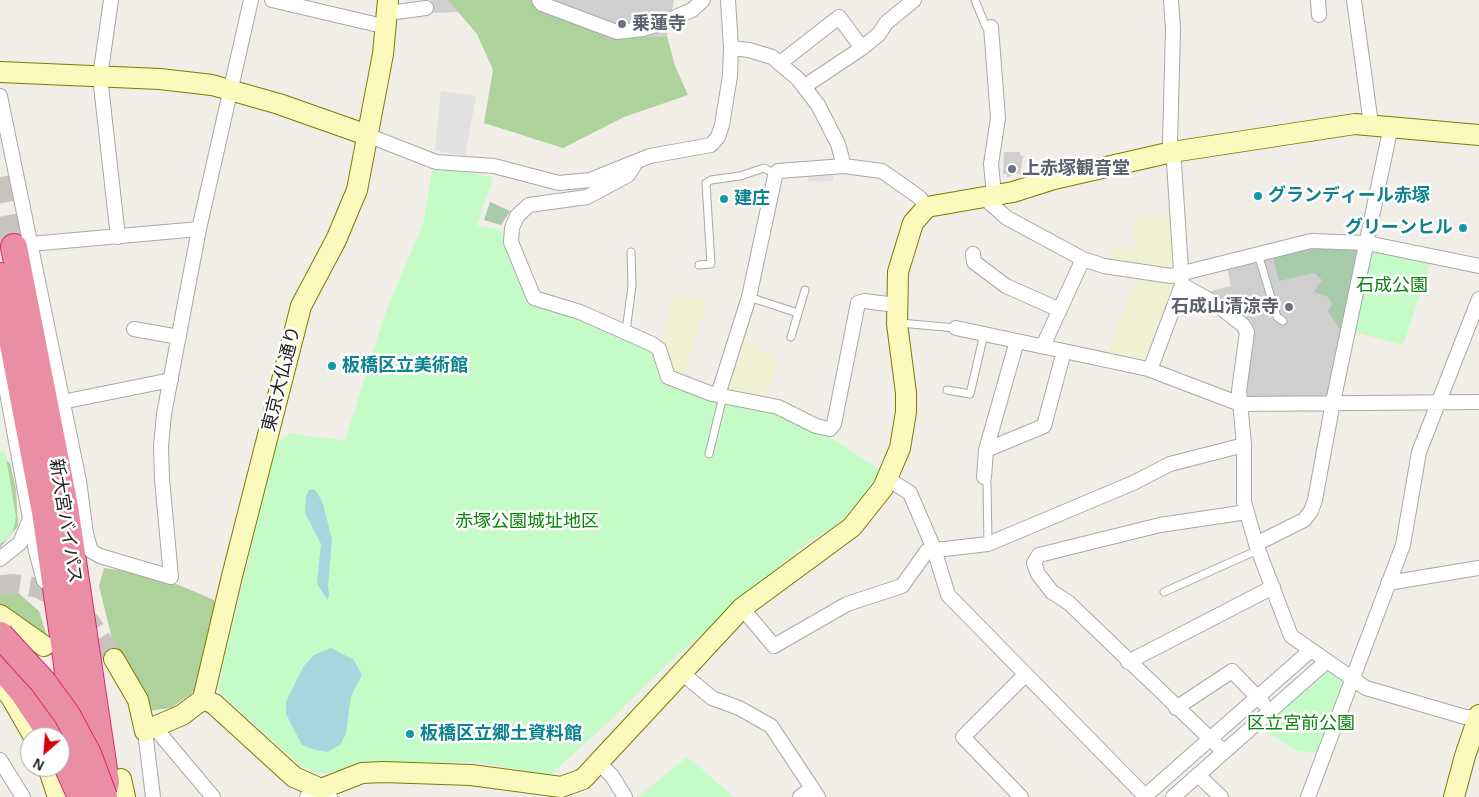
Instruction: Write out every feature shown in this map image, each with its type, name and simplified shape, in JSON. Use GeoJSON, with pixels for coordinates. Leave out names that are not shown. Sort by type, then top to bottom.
{"type":"FeatureCollection","features":[{"type":"Feature","properties":{"kind":"highway","name":"新大宮バイパス"},"geometry":{"type":"LineString","coordinates":[[22,245],[65,508],[97,728],[115,792]]}},
{"type":"Feature","properties":{"kind":"highway","name":"新大宮バイパス"},"geometry":{"type":"LineString","coordinates":[[0,276],[45,512],[53,638],[81,797]]}},
{"type":"Feature","properties":{"kind":"highway"},"geometry":{"type":"LineString","coordinates":[[0,635],[33,670],[67,715],[88,754],[115,792]]}},
{"type":"Feature","properties":{"kind":"highway"},"geometry":{"type":"LineString","coordinates":[[0,666],[32,704],[47,727]]}},
{"type":"Feature","properties":{"kind":"highway"},"geometry":{"type":"LineString","coordinates":[[70,772],[81,797]]}},
{"type":"Feature","properties":{"kind":"street"},"geometry":{"type":"LineString","coordinates":[[111,0],[100,77],[118,237]]}},
{"type":"Feature","properties":{"kind":"street"},"geometry":{"type":"LineString","coordinates":[[0,96],[22,245],[62,402],[79,481],[86,534],[91,551],[100,556],[171,577],[161,446],[171,380],[200,230],[251,0]]}},
{"type":"Feature","properties":{"kind":"street"},"geometry":{"type":"LineString","coordinates":[[272,0],[388,13],[426,8]]}},
{"type":"Feature","properties":{"kind":"street"},"geometry":{"type":"LineString","coordinates":[[539,0],[542,4],[617,32],[643,29],[688,5],[702,0]]}},
{"type":"Feature","properties":{"kind":"street"},"geometry":{"type":"LineString","coordinates":[[0,72],[186,81],[231,89],[436,162],[494,166],[559,183],[590,180],[635,164],[650,156],[704,147],[714,142],[722,125],[731,48],[728,0]]}},
{"type":"Feature","properties":{"kind":"street"},"geometry":{"type":"LineString","coordinates":[[805,86],[862,48],[879,34],[886,23],[914,0]]}},
{"type":"Feature","properties":{"kind":"street"},"geometry":{"type":"LineString","coordinates":[[1150,370],[1182,280],[1170,143],[1173,29],[1171,0]]}},
{"type":"Feature","properties":{"kind":"street"},"geometry":{"type":"LineString","coordinates":[[1318,0],[1319,14]]}},
{"type":"Feature","properties":{"kind":"street"},"geometry":{"type":"LineString","coordinates":[[1354,0],[1371,124]]}},
{"type":"Feature","properties":{"kind":"street","name":"東京大仏通り"},"geometry":{"type":"LineString","coordinates":[[203,699],[232,576],[301,306],[336,240],[354,197],[367,136],[388,13]]}},
{"type":"Feature","properties":{"kind":"street"},"geometry":{"type":"LineString","coordinates":[[780,63],[839,17],[862,48]]}},
{"type":"Feature","properties":{"kind":"street"},"geometry":{"type":"LineString","coordinates":[[991,27],[998,118],[988,195],[1007,218],[1083,259],[1104,266],[1171,276],[1182,280],[1243,325],[1247,332],[1239,390],[1244,445],[1244,502],[1257,547],[1291,636],[1366,688],[1464,717],[1479,716],[1465,756],[1454,797]]}},
{"type":"Feature","properties":{"kind":"street"},"geometry":{"type":"LineString","coordinates":[[731,48],[749,50],[780,63],[805,86],[818,104],[838,144],[844,166]]}},
{"type":"Feature","properties":{"kind":"street"},"geometry":{"type":"LineString","coordinates":[[150,729],[192,709],[203,699],[214,704],[294,777],[320,794],[362,773],[383,772],[488,776],[573,790],[683,674],[742,608],[852,527],[865,513],[888,478],[900,448],[906,412],[906,393],[896,314],[898,272],[904,246],[913,223],[927,207],[1013,192],[1054,179],[1172,152],[1355,124],[1479,135]]}},
{"type":"Feature","properties":{"kind":"street"},"geometry":{"type":"LineString","coordinates":[[1257,547],[1293,528],[1304,520],[1311,511],[1391,126]]}},
{"type":"Feature","properties":{"kind":"street"},"geometry":{"type":"LineString","coordinates":[[635,164],[628,175],[587,197],[529,206],[517,216],[512,228],[511,242],[534,298],[580,312],[626,331],[659,349],[668,377],[712,394],[778,407],[816,426],[830,429],[834,424],[858,303],[864,301],[896,314]]}},
{"type":"Feature","properties":{"kind":"street"},"geometry":{"type":"LineString","coordinates":[[721,395],[749,297],[776,174],[781,170],[844,166],[882,171],[919,197],[927,207]]}},
{"type":"Feature","properties":{"kind":"street"},"geometry":{"type":"LineString","coordinates":[[22,245],[200,230]]}},
{"type":"Feature","properties":{"kind":"street"},"geometry":{"type":"LineString","coordinates":[[1182,280],[1258,253],[1311,241],[1367,243],[1479,266]]}},
{"type":"Feature","properties":{"kind":"street"},"geometry":{"type":"LineString","coordinates":[[973,254],[974,262],[1006,286],[1060,310]]}},
{"type":"Feature","properties":{"kind":"street"},"geometry":{"type":"LineString","coordinates":[[1043,346],[1083,259]]}},
{"type":"Feature","properties":{"kind":"street"},"geometry":{"type":"LineString","coordinates":[[1308,797],[1403,545],[1419,452],[1479,299]]}},
{"type":"Feature","properties":{"kind":"street"},"geometry":{"type":"LineString","coordinates":[[956,328],[1150,370],[1240,404],[1479,402]]}},
{"type":"Feature","properties":{"kind":"street"},"geometry":{"type":"LineString","coordinates":[[134,329],[179,337]]}},
{"type":"Feature","properties":{"kind":"street"},"geometry":{"type":"LineString","coordinates":[[986,480],[986,450],[1017,341]]}},
{"type":"Feature","properties":{"kind":"street"},"geometry":{"type":"LineString","coordinates":[[986,450],[1044,426],[1064,351]]}},
{"type":"Feature","properties":{"kind":"street"},"geometry":{"type":"LineString","coordinates":[[0,354],[1,369],[42,573],[53,638]]}},
{"type":"Feature","properties":{"kind":"street"},"geometry":{"type":"LineString","coordinates":[[62,402],[171,380]]}},
{"type":"Feature","properties":{"kind":"street"},"geometry":{"type":"LineString","coordinates":[[742,608],[774,646],[846,604],[902,586],[927,551],[968,548],[988,544],[1133,483],[1170,464],[1244,445]]}},
{"type":"Feature","properties":{"kind":"street"},"geometry":{"type":"LineString","coordinates":[[888,478],[910,493],[934,549],[948,595],[1145,797],[1312,650]]}},
{"type":"Feature","properties":{"kind":"street"},"geometry":{"type":"LineString","coordinates":[[65,508],[79,481]]}},
{"type":"Feature","properties":{"kind":"street"},"geometry":{"type":"LineString","coordinates":[[1224,752],[1068,604],[1052,592],[1038,574],[1034,562],[1039,555],[1160,525],[1247,512]]}},
{"type":"Feature","properties":{"kind":"street"},"geometry":{"type":"LineString","coordinates":[[0,559],[20,543],[30,516]]}},
{"type":"Feature","properties":{"kind":"street"},"geometry":{"type":"LineString","coordinates":[[1388,583],[1479,567]]}},
{"type":"Feature","properties":{"kind":"street"},"geometry":{"type":"LineString","coordinates":[[1128,662],[1272,587]]}},
{"type":"Feature","properties":{"kind":"street"},"geometry":{"type":"LineString","coordinates":[[0,615],[53,638]]}},
{"type":"Feature","properties":{"kind":"street"},"geometry":{"type":"LineString","coordinates":[[114,659],[138,700],[150,729],[153,797]]}},
{"type":"Feature","properties":{"kind":"street"},"geometry":{"type":"LineString","coordinates":[[1173,797],[1327,661]]}},
{"type":"Feature","properties":{"kind":"street"},"geometry":{"type":"LineString","coordinates":[[1176,708],[1232,670],[1271,711]]}},
{"type":"Feature","properties":{"kind":"street"},"geometry":{"type":"LineString","coordinates":[[683,674],[712,698],[739,708],[771,726],[815,792],[800,797]]}},
{"type":"Feature","properties":{"kind":"street"},"geometry":{"type":"LineString","coordinates":[[1021,797],[963,737],[1025,675]]}},
{"type":"Feature","properties":{"kind":"street"},"geometry":{"type":"LineString","coordinates":[[0,684],[11,697],[28,727]]}},
{"type":"Feature","properties":{"kind":"street"},"geometry":{"type":"LineString","coordinates":[[150,729],[213,797]]}},
{"type":"Feature","properties":{"kind":"street"},"geometry":{"type":"LineString","coordinates":[[0,760],[23,797]]}},
{"type":"Feature","properties":{"kind":"street"},"geometry":{"type":"LineString","coordinates":[[599,764],[612,776],[624,797]]}},
{"type":"Feature","properties":{"kind":"street"},"geometry":{"type":"LineString","coordinates":[[1198,775],[1221,797]]}},
{"type":"Feature","properties":{"kind":"street"},"geometry":{"type":"LineString","coordinates":[[51,777],[58,797]]}},
{"type":"Feature","properties":{"kind":"lane"},"geometry":{"type":"LineString","coordinates":[[975,0],[986,27],[991,27]]}},
{"type":"Feature","properties":{"kind":"lane"},"geometry":{"type":"LineString","coordinates":[[699,265],[711,264],[706,184],[711,180],[740,176],[764,168],[776,174]]}},
{"type":"Feature","properties":{"kind":"lane"},"geometry":{"type":"LineString","coordinates":[[626,331],[632,286],[631,252]]}},
{"type":"Feature","properties":{"kind":"lane"},"geometry":{"type":"LineString","coordinates":[[1258,253],[1269,296],[1277,317],[1283,322]]}},
{"type":"Feature","properties":{"kind":"lane"},"geometry":{"type":"LineString","coordinates":[[791,337],[804,290]]}},
{"type":"Feature","properties":{"kind":"lane"},"geometry":{"type":"LineString","coordinates":[[749,297],[798,313]]}},
{"type":"Feature","properties":{"kind":"lane"},"geometry":{"type":"LineString","coordinates":[[896,314],[905,323],[956,328]]}},
{"type":"Feature","properties":{"kind":"lane"},"geometry":{"type":"LineString","coordinates":[[948,390],[970,394],[984,334]]}},
{"type":"Feature","properties":{"kind":"lane"},"geometry":{"type":"LineString","coordinates":[[709,454],[721,395]]}},
{"type":"Feature","properties":{"kind":"lane"},"geometry":{"type":"LineString","coordinates":[[986,480],[988,544]]}},
{"type":"Feature","properties":{"kind":"lane"},"geometry":{"type":"LineString","coordinates":[[1164,592],[1257,547]]}},
{"type":"Feature","properties":{"kind":"shaded area","name":"乗蓮寺"},"geometry":{"type":"Polygon","coordinates":[[[431,0],[674,0],[667,36],[612,39],[537,9],[431,13],[431,0]]]}},
{"type":"Feature","properties":{"kind":"shaded area"},"geometry":{"type":"Polygon","coordinates":[[[441,91],[476,96],[465,156],[435,150],[441,91]]]}},
{"type":"Feature","properties":{"kind":"shaded area","name":"上赤塚観音堂"},"geometry":{"type":"Polygon","coordinates":[[[1004,152],[1020,152],[1020,155],[1023,156],[1020,174],[1012,174],[1007,177],[1007,174],[1003,174],[1004,152]]]}},
{"type":"Feature","properties":{"kind":"shaded area"},"geometry":{"type":"Polygon","coordinates":[[[833,169],[833,181],[808,182],[808,171],[833,169]]]}},
{"type":"Feature","properties":{"kind":"shaded area","name":"石成山清涼寺"},"geometry":{"type":"Polygon","coordinates":[[[1312,245],[1356,246],[1360,252],[1330,392],[1324,396],[1248,396],[1245,392],[1251,356],[1252,322],[1208,292],[1231,286],[1227,267],[1312,245]]]}},
{"type":"Feature","properties":{"kind":"green space"},"geometry":{"type":"Polygon","coordinates":[[[448,0],[532,0],[537,9],[612,39],[667,36],[675,66],[688,95],[624,117],[563,148],[484,123],[493,70],[477,34],[448,0]]]}},
{"type":"Feature","properties":{"kind":"green space","name":"赤塚公園城址地区"},"geometry":{"type":"Polygon","coordinates":[[[433,166],[493,177],[477,226],[499,229],[508,242],[531,303],[584,320],[654,351],[658,369],[666,380],[775,413],[835,440],[886,474],[850,515],[802,547],[664,667],[613,718],[550,775],[474,762],[367,765],[328,773],[316,773],[297,763],[222,694],[218,687],[276,444],[290,433],[345,441],[386,311],[423,224],[433,166]]]}},
{"type":"Feature","properties":{"kind":"green space"},"geometry":{"type":"Polygon","coordinates":[[[490,202],[510,211],[501,225],[484,220],[490,202]]]}},
{"type":"Feature","properties":{"kind":"green space"},"geometry":{"type":"Polygon","coordinates":[[[1173,214],[1178,264],[1172,269],[1109,262],[1111,247],[1134,250],[1134,215],[1173,214]]]}},
{"type":"Feature","properties":{"kind":"green space"},"geometry":{"type":"Polygon","coordinates":[[[1311,247],[1355,248],[1359,253],[1341,331],[1328,311],[1332,304],[1328,297],[1314,292],[1322,280],[1314,273],[1279,281],[1273,259],[1311,247]]]}},
{"type":"Feature","properties":{"kind":"green space","name":"石成公園"},"geometry":{"type":"Polygon","coordinates":[[[1374,250],[1431,261],[1403,345],[1355,332],[1367,263],[1374,250]]]}},
{"type":"Feature","properties":{"kind":"green space"},"geometry":{"type":"Polygon","coordinates":[[[1137,276],[1172,281],[1174,289],[1148,358],[1144,361],[1107,353],[1137,276]]]}},
{"type":"Feature","properties":{"kind":"green space"},"geometry":{"type":"Polygon","coordinates":[[[676,292],[707,302],[683,376],[675,375],[667,364],[661,338],[676,292]]]}},
{"type":"Feature","properties":{"kind":"green space"},"geometry":{"type":"Polygon","coordinates":[[[743,334],[779,362],[765,397],[731,390],[728,385],[743,334]]]}},
{"type":"Feature","properties":{"kind":"green space"},"geometry":{"type":"Polygon","coordinates":[[[0,451],[5,451],[16,517],[13,531],[9,538],[0,544],[0,451]]]}},
{"type":"Feature","properties":{"kind":"green space"},"geometry":{"type":"Polygon","coordinates":[[[0,456],[10,463],[16,489],[18,526],[0,548],[0,456]]]}},
{"type":"Feature","properties":{"kind":"green space"},"geometry":{"type":"Polygon","coordinates":[[[104,568],[139,573],[179,585],[214,600],[219,630],[196,690],[171,708],[147,711],[121,675],[99,586],[104,568]]]}},
{"type":"Feature","properties":{"kind":"green space"},"geometry":{"type":"Polygon","coordinates":[[[0,577],[39,611],[47,636],[38,647],[0,606],[0,577]]]}},
{"type":"Feature","properties":{"kind":"green space","name":"区立宮前公園"},"geometry":{"type":"Polygon","coordinates":[[[1331,670],[1345,682],[1318,753],[1297,751],[1260,727],[1323,671],[1331,670]]]}},
{"type":"Feature","properties":{"kind":"green space"},"geometry":{"type":"Polygon","coordinates":[[[687,757],[734,797],[638,797],[687,757]]]}},
{"type":"Feature","properties":{"kind":"water"},"geometry":{"type":"Polygon","coordinates":[[[313,489],[317,492],[323,504],[332,540],[328,585],[329,596],[327,600],[317,583],[321,544],[305,513],[306,496],[309,490],[313,489]]]}},
{"type":"Feature","properties":{"kind":"water"},"geometry":{"type":"Polygon","coordinates":[[[331,648],[354,660],[362,675],[351,696],[346,734],[340,745],[327,752],[302,745],[286,714],[286,702],[303,667],[314,655],[331,648]]]}},
{"type":"Feature","properties":{"kind":"tunnel"},"geometry":{"type":"LineString","coordinates":[[0,177],[14,247]]}},
{"type":"Feature","properties":{"kind":"tunnel"},"geometry":{"type":"LineString","coordinates":[[0,585],[14,584],[38,588],[72,605],[90,622],[114,659]]}},
{"type":"Feature","properties":{"kind":"place","name":"乗蓮寺"},"geometry":{"type":"Point","coordinates":[622,24]}},
{"type":"Feature","properties":{"kind":"place","name":"上赤塚観音堂"},"geometry":{"type":"Point","coordinates":[1012,169]}},
{"type":"Feature","properties":{"kind":"place","name":"グランディール赤塚"},"geometry":{"type":"Point","coordinates":[1258,196]}},
{"type":"Feature","properties":{"kind":"place","name":"建庄"},"geometry":{"type":"Point","coordinates":[724,199]}},
{"type":"Feature","properties":{"kind":"place","name":"グリーンヒル"},"geometry":{"type":"Point","coordinates":[1463,228]}},
{"type":"Feature","properties":{"kind":"place","name":"石成山清涼寺"},"geometry":{"type":"Point","coordinates":[1289,307]}},
{"type":"Feature","properties":{"kind":"place","name":"板橋区立美術館"},"geometry":{"type":"Point","coordinates":[332,366]}},
{"type":"Feature","properties":{"kind":"place","name":"板橋区立郷土資料館"},"geometry":{"type":"Point","coordinates":[410,734]}}]}
